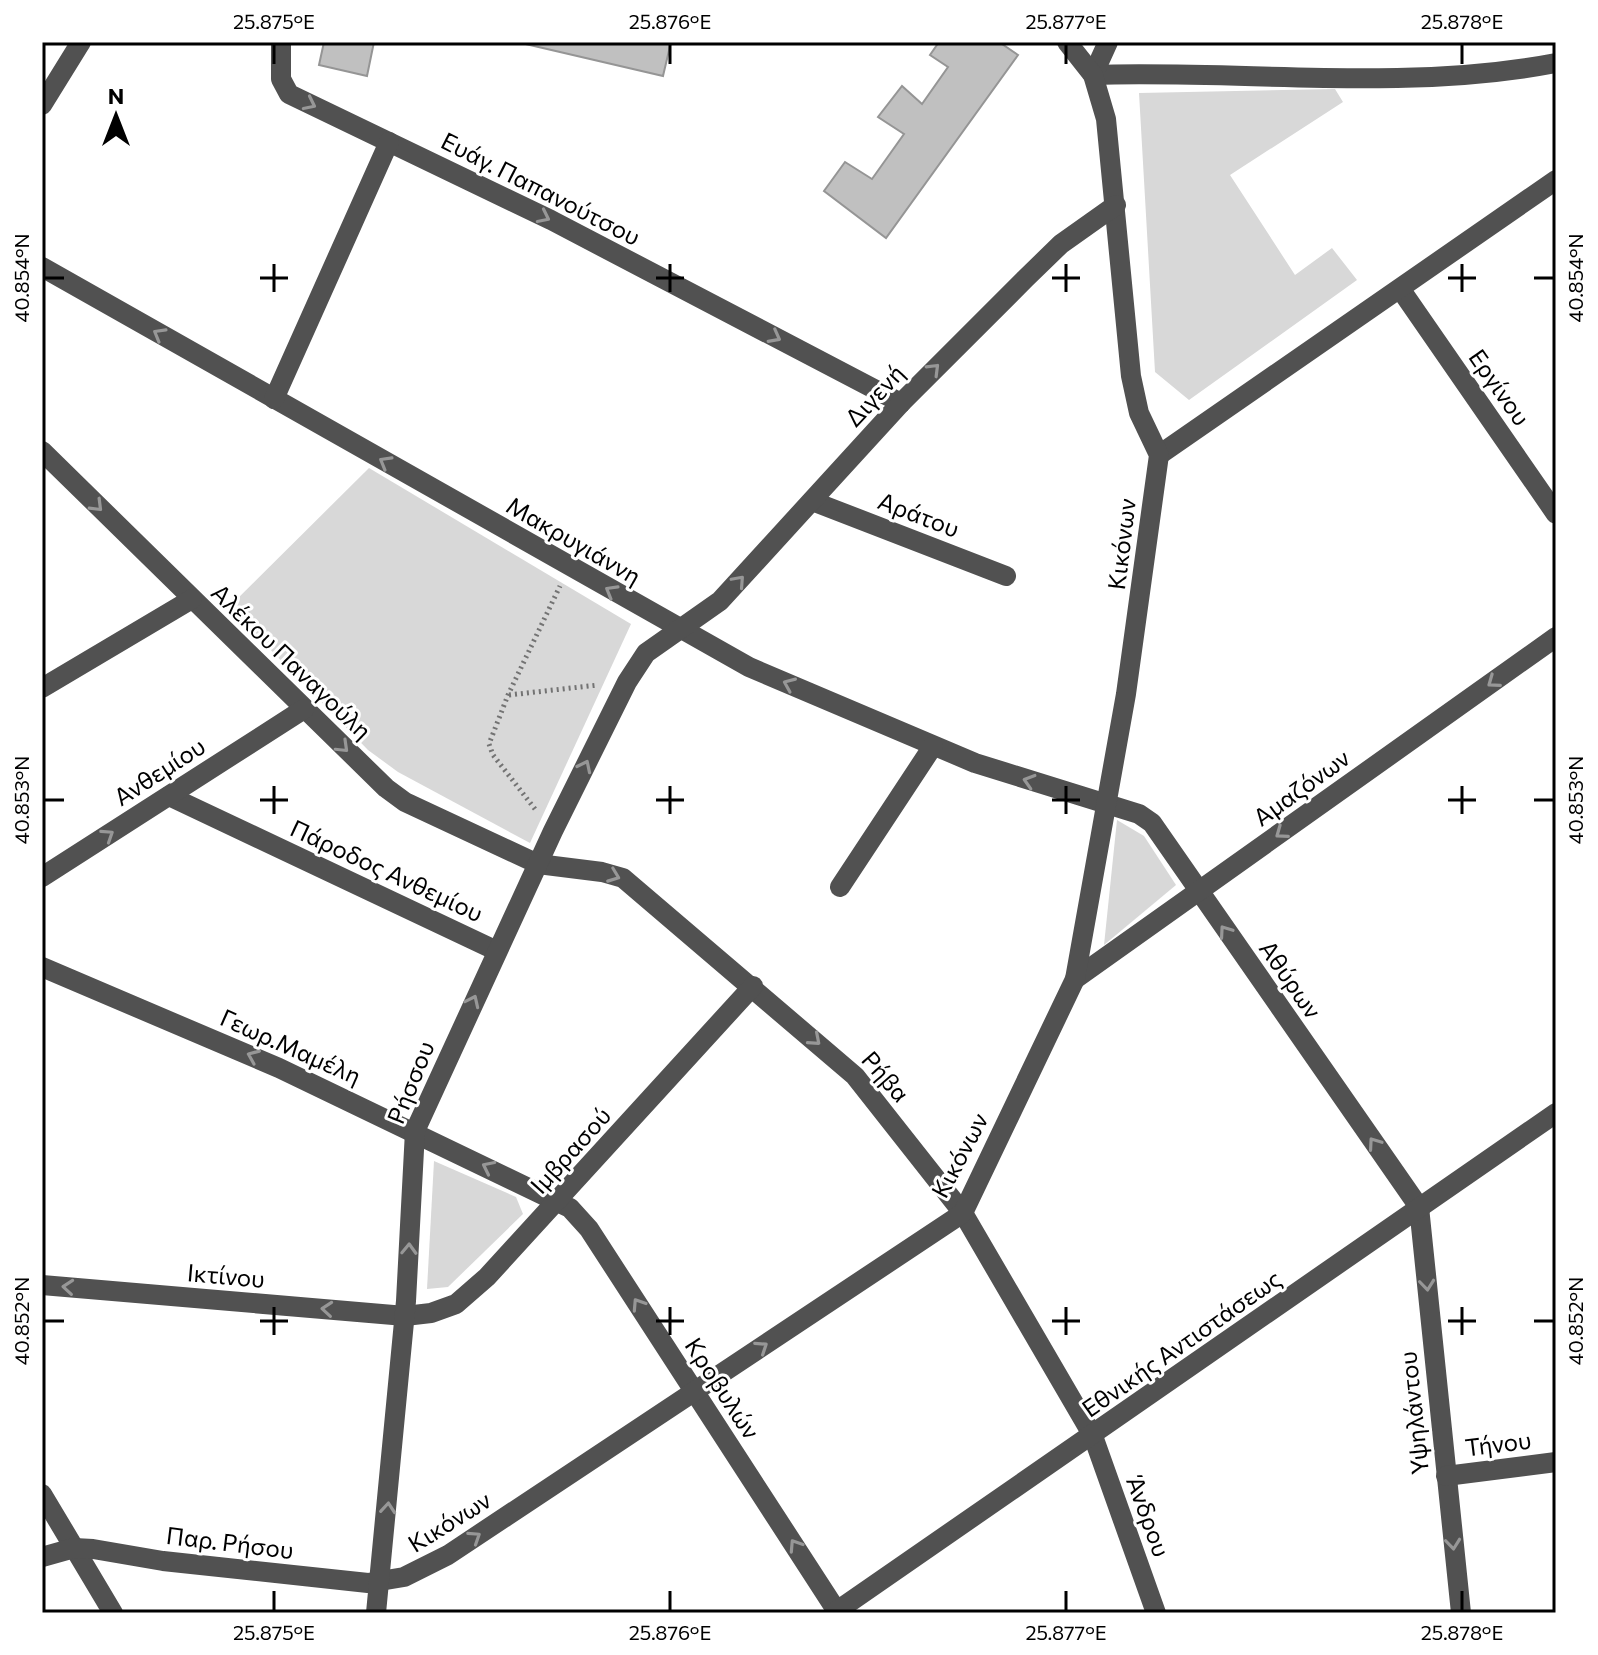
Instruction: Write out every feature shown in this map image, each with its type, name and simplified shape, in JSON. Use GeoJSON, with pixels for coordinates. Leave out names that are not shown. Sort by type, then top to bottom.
{"type":"FeatureCollection","features":[{"type":"Feature","properties":{"kind":"street"},"geometry":{"type":"LineString","coordinates":[[42,105],[81,42]]}},
{"type":"Feature","properties":{"kind":"street","name":"Ευάγ. Παπανούτσου"},"geometry":{"type":"LineString","coordinates":[[281,42],[281,79],[289,94],[551,220],[901,403]]}},
{"type":"Feature","properties":{"kind":"street"},"geometry":{"type":"LineString","coordinates":[[1067,42],[1093,75],[1106,119],[1131,376],[1139,413],[1159,455],[1556,180]]}},
{"type":"Feature","properties":{"kind":"street"},"geometry":{"type":"LineString","coordinates":[[1093,75],[1108,42]]}},
{"type":"Feature","properties":{"kind":"street"},"geometry":{"type":"LineString","coordinates":[[1093,75],[1404,77],[1489,73],[1556,63]]}},
{"type":"Feature","properties":{"kind":"street"},"geometry":{"type":"LineString","coordinates":[[274,399],[389,142]]}},
{"type":"Feature","properties":{"kind":"street","name":"Διγενή"},"geometry":{"type":"LineString","coordinates":[[678,630],[720,601],[901,403],[1061,244],[1116,205]]}},
{"type":"Feature","properties":{"kind":"street","name":"Μακρυγιάννη"},"geometry":{"type":"LineString","coordinates":[[42,267],[678,630],[749,667],[1007,775],[1104,803]]}},
{"type":"Feature","properties":{"kind":"street","name":"Εργίνου"},"geometry":{"type":"LineString","coordinates":[[1401,290],[1556,514]]}},
{"type":"Feature","properties":{"kind":"street","name":"Αλέκου Παναγούλη"},"geometry":{"type":"LineString","coordinates":[[42,451],[395,795],[538,864]]}},
{"type":"Feature","properties":{"kind":"street","name":"Κικόνων"},"geometry":{"type":"LineString","coordinates":[[381,1583],[404,1577],[441,1559],[963,1213],[1075,979],[1104,803],[1126,694],[1159,455]]}},
{"type":"Feature","properties":{"kind":"street","name":"Αράτου"},"geometry":{"type":"LineString","coordinates":[[812,501],[1006,576]]}},
{"type":"Feature","properties":{"kind":"street"},"geometry":{"type":"LineString","coordinates":[[42,688],[192,599]]}},
{"type":"Feature","properties":{"kind":"street","name":"Ρήσσου"},"geometry":{"type":"LineString","coordinates":[[376,1613],[405,1316],[415,1131],[553,831],[627,682],[646,653],[678,630]]}},
{"type":"Feature","properties":{"kind":"street","name":"Αμαζόνων"},"geometry":{"type":"LineString","coordinates":[[1075,979],[1556,637]]}},
{"type":"Feature","properties":{"kind":"street","name":"Ανθεμίου"},"geometry":{"type":"LineString","coordinates":[[42,877],[304,709]]}},
{"type":"Feature","properties":{"kind":"street"},"geometry":{"type":"LineString","coordinates":[[840,887],[933,746]]}},
{"type":"Feature","properties":{"kind":"street","name":"Πάροδος Ανθεμίου"},"geometry":{"type":"LineString","coordinates":[[169,796],[497,951]]}},
{"type":"Feature","properties":{"kind":"street","name":"Αθύρων"},"geometry":{"type":"LineString","coordinates":[[1104,803],[1139,814],[1152,823],[1419,1207]]}},
{"type":"Feature","properties":{"kind":"street","name":"Ρήβα"},"geometry":{"type":"LineString","coordinates":[[538,864],[615,874],[623,878],[753,986],[864,1086],[963,1213],[1093,1436]]}},
{"type":"Feature","properties":{"kind":"street","name":"Γεωρ.Μαμέλη"},"geometry":{"type":"LineString","coordinates":[[42,967],[279,1068],[558,1202]]}},
{"type":"Feature","properties":{"kind":"street","name":"Ιμβρασού"},"geometry":{"type":"LineString","coordinates":[[405,1316],[456,1304],[487,1277],[753,986]]}},
{"type":"Feature","properties":{"kind":"street","name":"Εθνικής Αντιστάσεως"},"geometry":{"type":"LineString","coordinates":[[836,1612],[1556,1113]]}},
{"type":"Feature","properties":{"kind":"street","name":"Κροβυλών"},"geometry":{"type":"LineString","coordinates":[[558,1202],[579,1216],[589,1229],[836,1612]]}},
{"type":"Feature","properties":{"kind":"street","name":"Υψηλάντου"},"geometry":{"type":"LineString","coordinates":[[1419,1207],[1461,1613]]}},
{"type":"Feature","properties":{"kind":"street","name":"Ικτίνου"},"geometry":{"type":"LineString","coordinates":[[42,1285],[405,1316]]}},
{"type":"Feature","properties":{"kind":"street","name":"Άνδρου"},"geometry":{"type":"LineString","coordinates":[[1093,1436],[1156,1613]]}},
{"type":"Feature","properties":{"kind":"street","name":"Τήνου"},"geometry":{"type":"LineString","coordinates":[[1446,1476],[1556,1462]]}},
{"type":"Feature","properties":{"kind":"street"},"geometry":{"type":"LineString","coordinates":[[42,1494],[113,1613]]}},
{"type":"Feature","properties":{"kind":"street"},"geometry":{"type":"LineString","coordinates":[[42,1557],[74,1548]]}},
{"type":"Feature","properties":{"kind":"street","name":"Παρ. Ρήσου"},"geometry":{"type":"LineString","coordinates":[[74,1548],[338,1581],[381,1583]]}},
{"type":"Feature","properties":{"kind":"path"},"geometry":{"type":"LineString","coordinates":[[553,831],[493,755],[489,744],[508,695],[570,567]]}},
{"type":"Feature","properties":{"kind":"path"},"geometry":{"type":"LineString","coordinates":[[508,695],[627,682]]}},
{"type":"Feature","properties":{"kind":"shaded area"},"geometry":{"type":"Polygon","coordinates":[[[1335,89],[1343,102],[1230,175],[1295,275],[1332,248],[1357,280],[1189,400],[1155,372],[1139,93],[1335,89]]]}},
{"type":"Feature","properties":{"kind":"shaded area"},"geometry":{"type":"Polygon","coordinates":[[[369,468],[631,624],[530,843],[398,772],[368,750],[229,607],[369,468]]]}},
{"type":"Feature","properties":{"kind":"shaded area"},"geometry":{"type":"Polygon","coordinates":[[[1117,820],[1144,836],[1176,885],[1104,945],[1117,820]]]}},
{"type":"Feature","properties":{"kind":"shaded area"},"geometry":{"type":"Polygon","coordinates":[[[434,1161],[516,1197],[523,1214],[448,1287],[427,1289],[434,1161]]]}},
{"type":"Feature","properties":{"kind":"building"},"geometry":{"type":"Polygon","coordinates":[[[324,42],[374,42],[367,76],[319,65],[324,42]]]}},
{"type":"Feature","properties":{"kind":"building"},"geometry":{"type":"Polygon","coordinates":[[[517,42],[671,42],[663,76],[517,42]]]}},
{"type":"Feature","properties":{"kind":"building"},"geometry":{"type":"Polygon","coordinates":[[[939,42],[999,42],[1018,55],[886,238],[824,191],[845,162],[872,179],[904,134],[878,117],[902,86],[922,104],[948,67],[930,55],[939,42]]]}}]}
